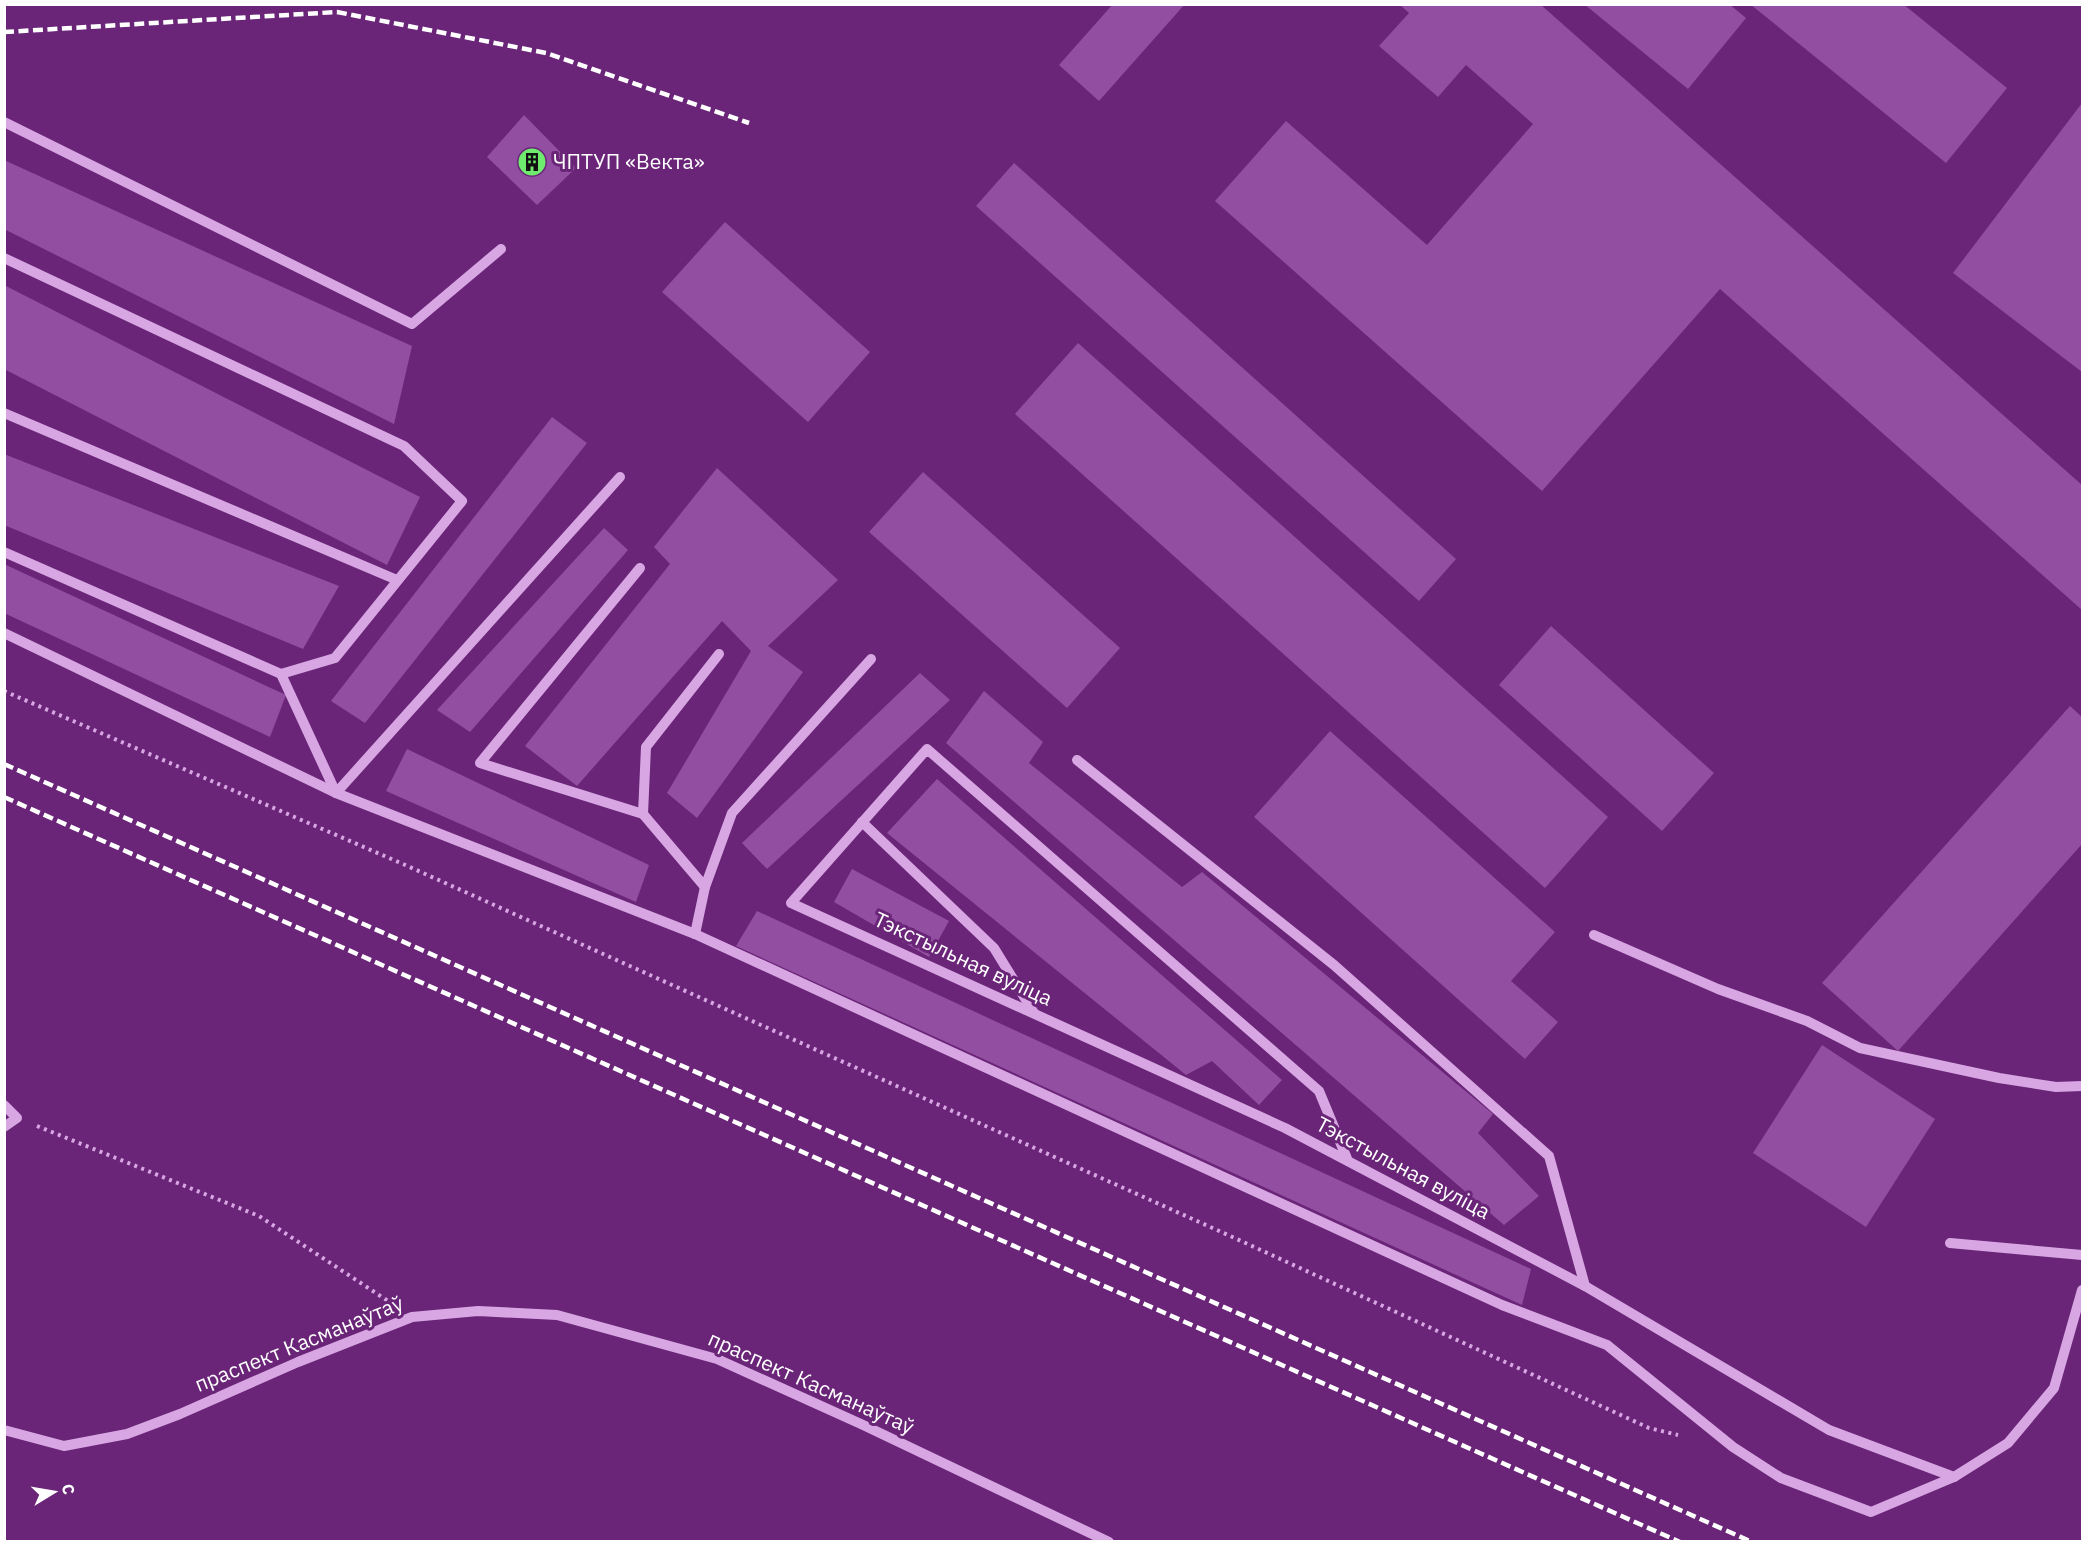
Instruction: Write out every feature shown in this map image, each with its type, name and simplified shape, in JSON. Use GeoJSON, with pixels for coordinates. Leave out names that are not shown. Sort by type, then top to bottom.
{"type":"FeatureCollection","features":[{"type":"Feature","properties":{"kind":"street"},"geometry":{"type":"LineString","coordinates":[[4,122],[412,324],[501,249]]}},
{"type":"Feature","properties":{"kind":"street"},"geometry":{"type":"LineString","coordinates":[[4,258],[405,446],[462,501],[334,658],[281,674],[4,552]]}},
{"type":"Feature","properties":{"kind":"street"},"geometry":{"type":"LineString","coordinates":[[4,412],[397,580]]}},
{"type":"Feature","properties":{"kind":"street"},"geometry":{"type":"LineString","coordinates":[[336,793],[620,477]]}},
{"type":"Feature","properties":{"kind":"street"},"geometry":{"type":"LineString","coordinates":[[640,568],[480,763],[643,814],[705,887]]}},
{"type":"Feature","properties":{"kind":"street"},"geometry":{"type":"LineString","coordinates":[[4,633],[336,793],[694,934],[1502,1305],[1607,1345],[1733,1447],[1781,1478],[1870,1512],[1954,1477],[2008,1443],[2054,1388],[2082,1290]]}},
{"type":"Feature","properties":{"kind":"street"},"geometry":{"type":"LineString","coordinates":[[643,814],[646,747],[719,654]]}},
{"type":"Feature","properties":{"kind":"street"},"geometry":{"type":"LineString","coordinates":[[694,934],[705,887],[732,813],[871,658]]}},
{"type":"Feature","properties":{"kind":"street"},"geometry":{"type":"LineString","coordinates":[[281,674],[336,793]]}},
{"type":"Feature","properties":{"kind":"street","name":"Тэкстыльная вуліца"},"geometry":{"type":"LineString","coordinates":[[1348,1161],[1319,1091],[927,749],[791,903],[1285,1128],[1585,1286],[1829,1430],[1954,1477]]}},
{"type":"Feature","properties":{"kind":"street"},"geometry":{"type":"LineString","coordinates":[[1077,760],[1335,965],[1549,1156],[1585,1286]]}},
{"type":"Feature","properties":{"kind":"street"},"geometry":{"type":"LineString","coordinates":[[862,822],[994,948],[1034,1013]]}},
{"type":"Feature","properties":{"kind":"street"},"geometry":{"type":"LineString","coordinates":[[1594,935],[1718,989],[1807,1021],[1860,1048],[1999,1078],[2056,1087],[2082,1086]]}},
{"type":"Feature","properties":{"kind":"street"},"geometry":{"type":"LineString","coordinates":[[4,1105],[16,1118],[4,1127]]}},
{"type":"Feature","properties":{"kind":"street"},"geometry":{"type":"LineString","coordinates":[[1950,1243],[2082,1255]]}},
{"type":"Feature","properties":{"kind":"street","name":"праспект Касманаўтаў"},"geometry":{"type":"LineString","coordinates":[[4,1430],[64,1446],[127,1434],[412,1317],[478,1311],[557,1315],[717,1359],[861,1424],[1109,1542]]}},
{"type":"Feature","properties":{"kind":"path"},"geometry":{"type":"LineString","coordinates":[[4,691],[414,869],[1217,1230],[1649,1428],[1680,1435]]}},
{"type":"Feature","properties":{"kind":"path"},"geometry":{"type":"LineString","coordinates":[[16,1118],[259,1216],[412,1317]]}},
{"type":"Feature","properties":{"kind":"building"},"geometry":{"type":"Polygon","coordinates":[[[1113,4],[1185,4],[1099,101],[1059,65],[1113,4]]]}},
{"type":"Feature","properties":{"kind":"building"},"geometry":{"type":"Polygon","coordinates":[[[1399,4],[1540,4],[2082,485],[2082,610],[1720,289],[1542,491],[1215,201],[1286,121],[1427,245],[1533,124],[1466,65],[1438,97],[1379,46],[1409,13],[1399,4]]]}},
{"type":"Feature","properties":{"kind":"building"},"geometry":{"type":"Polygon","coordinates":[[[1584,4],[1729,4],[1746,18],[1688,89],[1584,4]]]}},
{"type":"Feature","properties":{"kind":"building"},"geometry":{"type":"Polygon","coordinates":[[[1750,4],[1903,4],[2007,88],[1946,163],[1750,4]]]}},
{"type":"Feature","properties":{"kind":"building"},"geometry":{"type":"Polygon","coordinates":[[[2082,103],[2082,372],[1953,273],[2082,103]]]}},
{"type":"Feature","properties":{"kind":"building","name":"ЧПТУП «Векта»"},"geometry":{"type":"Polygon","coordinates":[[[524,115],[576,168],[537,205],[487,157],[524,115]]]}},
{"type":"Feature","properties":{"kind":"building"},"geometry":{"type":"Polygon","coordinates":[[[4,160],[412,346],[394,424],[4,229],[4,160]]]}},
{"type":"Feature","properties":{"kind":"building"},"geometry":{"type":"Polygon","coordinates":[[[1014,163],[1456,559],[1419,601],[976,206],[1014,163]]]}},
{"type":"Feature","properties":{"kind":"building"},"geometry":{"type":"Polygon","coordinates":[[[725,222],[870,352],[808,422],[662,292],[725,222]]]}},
{"type":"Feature","properties":{"kind":"building"},"geometry":{"type":"Polygon","coordinates":[[[4,285],[420,497],[387,565],[4,369],[4,285]]]}},
{"type":"Feature","properties":{"kind":"building"},"geometry":{"type":"Polygon","coordinates":[[[1078,343],[1608,817],[1545,888],[1015,414],[1078,343]]]}},
{"type":"Feature","properties":{"kind":"building"},"geometry":{"type":"Polygon","coordinates":[[[552,417],[587,443],[365,723],[331,701],[552,417]]]}},
{"type":"Feature","properties":{"kind":"building"},"geometry":{"type":"Polygon","coordinates":[[[4,454],[339,586],[303,649],[4,525],[4,454]]]}},
{"type":"Feature","properties":{"kind":"building"},"geometry":{"type":"Polygon","coordinates":[[[717,468],[838,580],[768,646],[803,672],[697,818],[667,793],[751,651],[722,621],[577,786],[525,746],[670,564],[654,547],[717,468]]]}},
{"type":"Feature","properties":{"kind":"building"},"geometry":{"type":"Polygon","coordinates":[[[923,472],[1120,648],[1067,708],[869,532],[923,472]]]}},
{"type":"Feature","properties":{"kind":"building"},"geometry":{"type":"Polygon","coordinates":[[[604,528],[628,550],[470,732],[437,710],[604,528]]]}},
{"type":"Feature","properties":{"kind":"building"},"geometry":{"type":"Polygon","coordinates":[[[4,564],[286,695],[270,737],[4,613],[4,564]]]}},
{"type":"Feature","properties":{"kind":"building"},"geometry":{"type":"Polygon","coordinates":[[[1551,626],[1714,773],[1662,831],[1499,685],[1551,626]]]}},
{"type":"Feature","properties":{"kind":"building"},"geometry":{"type":"Polygon","coordinates":[[[920,673],[950,700],[767,869],[742,843],[920,673]]]}},
{"type":"Feature","properties":{"kind":"building"},"geometry":{"type":"Polygon","coordinates":[[[984,691],[1043,742],[1029,763],[1182,887],[1202,872],[1493,1114],[1478,1133],[1539,1196],[1504,1225],[946,743],[984,691]]]}},
{"type":"Feature","properties":{"kind":"building"},"geometry":{"type":"Polygon","coordinates":[[[2070,706],[2082,717],[2082,844],[1898,1051],[1822,983],[2070,706]]]}},
{"type":"Feature","properties":{"kind":"building"},"geometry":{"type":"Polygon","coordinates":[[[1330,731],[1555,932],[1511,981],[1558,1022],[1525,1059],[1254,817],[1330,731]]]}},
{"type":"Feature","properties":{"kind":"building"},"geometry":{"type":"Polygon","coordinates":[[[407,749],[649,865],[636,902],[386,791],[407,749]]]}},
{"type":"Feature","properties":{"kind":"building"},"geometry":{"type":"Polygon","coordinates":[[[937,779],[1282,1080],[1259,1105],[1212,1061],[1186,1075],[887,833],[937,779]]]}},
{"type":"Feature","properties":{"kind":"building"},"geometry":{"type":"Polygon","coordinates":[[[852,869],[949,921],[929,957],[834,902],[852,869]]]}},
{"type":"Feature","properties":{"kind":"building"},"geometry":{"type":"Polygon","coordinates":[[[757,911],[1531,1269],[1522,1305],[736,946],[757,911]]]}},
{"type":"Feature","properties":{"kind":"building"},"geometry":{"type":"Polygon","coordinates":[[[1822,1045],[1935,1119],[1866,1227],[1753,1153],[1822,1045]]]}},
{"type":"Feature","properties":{"kind":"railway"},"geometry":{"type":"LineString","coordinates":[[4,32],[337,12],[546,53],[749,123]]}},
{"type":"Feature","properties":{"kind":"railway"},"geometry":{"type":"LineString","coordinates":[[4,764],[1752,1542]]}},
{"type":"Feature","properties":{"kind":"railway"},"geometry":{"type":"LineString","coordinates":[[4,797],[1680,1542]]}},
{"type":"Feature","properties":{"kind":"place","name":"ЧПТУП «Векта»"},"geometry":{"type":"Point","coordinates":[532,162]}}]}
